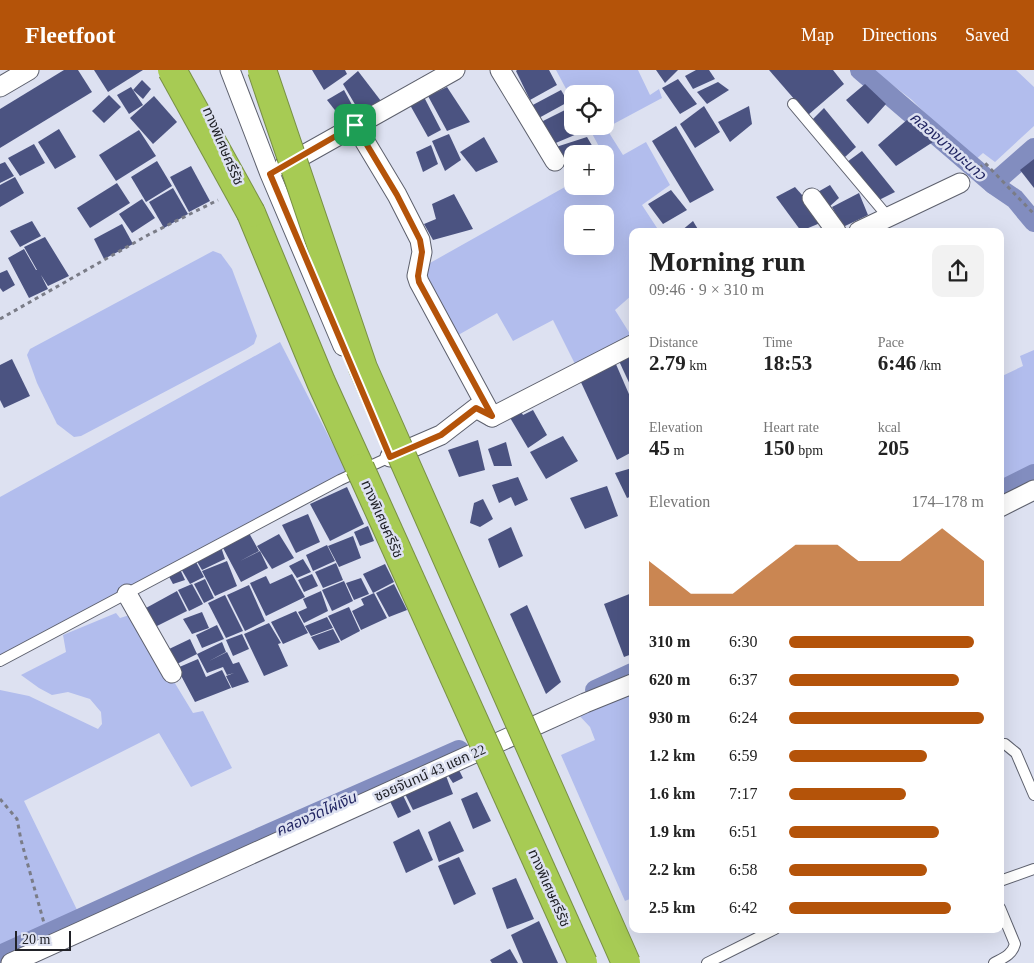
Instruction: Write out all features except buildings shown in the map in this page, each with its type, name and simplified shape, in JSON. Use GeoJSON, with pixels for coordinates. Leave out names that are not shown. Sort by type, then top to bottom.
{"type":"FeatureCollection","features":[{"type":"Feature","properties":{"kind":"highway"},"geometry":{"type":"LineString","coordinates":[[172,70],[251,213]]}},
{"type":"Feature","properties":{"kind":"highway","name":"ทางพิเศษศรีรัช"},"geometry":{"type":"LineString","coordinates":[[191,70],[320,382],[583,963]]}},
{"type":"Feature","properties":{"kind":"highway"},"geometry":{"type":"LineString","coordinates":[[262,70],[363,368],[626,963]]}},
{"type":"Feature","properties":{"kind":"street"},"geometry":{"type":"LineString","coordinates":[[0,87],[29,70]]}},
{"type":"Feature","properties":{"kind":"street"},"geometry":{"type":"LineString","coordinates":[[230,70],[270,174],[390,457],[441,435],[476,408],[492,416]]}},
{"type":"Feature","properties":{"kind":"street"},"geometry":{"type":"LineString","coordinates":[[270,174],[455,70]]}},
{"type":"Feature","properties":{"kind":"street"},"geometry":{"type":"LineString","coordinates":[[500,70],[555,162]]}},
{"type":"Feature","properties":{"kind":"street"},"geometry":{"type":"LineString","coordinates":[[355,125],[397,195],[420,240],[422,252],[418,276],[419,282],[492,416]]}},
{"type":"Feature","properties":{"kind":"street"},"geometry":{"type":"LineString","coordinates":[[866,228],[960,182]]}},
{"type":"Feature","properties":{"kind":"street"},"geometry":{"type":"LineString","coordinates":[[812,198],[834,228]]}},
{"type":"Feature","properties":{"kind":"street"},"geometry":{"type":"LineString","coordinates":[[492,416],[629,347]]}},
{"type":"Feature","properties":{"kind":"street"},"geometry":{"type":"LineString","coordinates":[[1004,505],[1034,490]]}},
{"type":"Feature","properties":{"kind":"street"},"geometry":{"type":"LineString","coordinates":[[127,594],[172,673]]}},
{"type":"Feature","properties":{"kind":"street","name":"ซอยจันทน์ 43 แยก 22"},"geometry":{"type":"LineString","coordinates":[[11,963],[585,703],[629,685]]}},
{"type":"Feature","properties":{"kind":"lane"},"geometry":{"type":"LineString","coordinates":[[793,104],[889,218]]}},
{"type":"Feature","properties":{"kind":"lane"},"geometry":{"type":"LineString","coordinates":[[0,661],[340,480],[390,457]]}},
{"type":"Feature","properties":{"kind":"lane"},"geometry":{"type":"LineString","coordinates":[[1004,744],[1016,753],[1034,794]]}},
{"type":"Feature","properties":{"kind":"lane"},"geometry":{"type":"LineString","coordinates":[[1004,880],[1034,869]]}},
{"type":"Feature","properties":{"kind":"lane"},"geometry":{"type":"LineString","coordinates":[[994,963],[1010,954],[1015,944],[1004,918]]}},
{"type":"Feature","properties":{"kind":"lane"},"geometry":{"type":"LineString","coordinates":[[707,963],[767,933]]}},
{"type":"Feature","properties":{"kind":"path"},"geometry":{"type":"LineString","coordinates":[[980,167],[985,163],[1034,214]]}},
{"type":"Feature","properties":{"kind":"path"},"geometry":{"type":"LineString","coordinates":[[0,319],[148,235],[226,196]]}},
{"type":"Feature","properties":{"kind":"path"},"geometry":{"type":"LineString","coordinates":[[0,799],[16,819],[20,840],[44,924]]}},
{"type":"Feature","properties":{"kind":"shaded area"},"geometry":{"type":"Polygon","coordinates":[[[556,70],[638,70],[650,95],[659,89],[662,98],[614,124],[614,85],[564,85],[556,70]]]}},
{"type":"Feature","properties":{"kind":"shaded area"},"geometry":{"type":"Polygon","coordinates":[[[873,70],[1016,70],[1034,87],[1034,126],[995,162],[983,153],[973,162],[912,100],[873,70]]]}},
{"type":"Feature","properties":{"kind":"shaded area"},"geometry":{"type":"Polygon","coordinates":[[[593,135],[610,135],[623,155],[646,142],[670,185],[642,205],[657,228],[629,228],[629,298],[615,310],[629,332],[629,339],[576,366],[553,320],[513,341],[497,313],[453,338],[414,272],[564,188],[564,195],[614,195],[614,145],[598,145],[593,135]]]}},
{"type":"Feature","properties":{"kind":"shaded area"},"geometry":{"type":"Polygon","coordinates":[[[213,251],[221,254],[232,269],[257,336],[254,344],[81,436],[74,437],[57,424],[37,383],[27,355],[30,349],[213,251]]]}},
{"type":"Feature","properties":{"kind":"shaded area"},"geometry":{"type":"Polygon","coordinates":[[[280,342],[347,472],[0,656],[0,497],[280,342]]]}},
{"type":"Feature","properties":{"kind":"shaded area"},"geometry":{"type":"Polygon","coordinates":[[[1034,350],[1034,482],[1004,498],[1004,375],[1023,366],[1020,356],[1034,350]]]}},
{"type":"Feature","properties":{"kind":"shaded area"},"geometry":{"type":"Polygon","coordinates":[[[116,613],[120,618],[133,614],[193,713],[203,711],[232,768],[191,787],[159,733],[24,801],[79,914],[0,949],[0,690],[29,696],[98,729],[102,724],[101,712],[90,699],[68,692],[52,695],[21,675],[66,652],[63,635],[116,613]]]}},
{"type":"Feature","properties":{"kind":"shaded area"},"geometry":{"type":"Polygon","coordinates":[[[629,689],[629,899],[625,901],[561,755],[595,740],[590,727],[576,712],[629,689]]]}},
{"type":"Feature","properties":{"kind":"waterway","name":"คลองบางมะนาว"},"geometry":{"type":"LineString","coordinates":[[860,70],[993,184],[1015,199],[1034,222]]}},
{"type":"Feature","properties":{"kind":"waterway"},"geometry":{"type":"LineString","coordinates":[[993,184],[1034,148]]}},
{"type":"Feature","properties":{"kind":"waterway","name":"คลองวัดไผ่เงิน"},"geometry":{"type":"LineString","coordinates":[[1004,489],[1034,474]]}},
{"type":"Feature","properties":{"kind":"waterway","name":"คลองวัดไผ่เงิน"},"geometry":{"type":"LineString","coordinates":[[595,690],[629,674]]}},
{"type":"Feature","properties":{"kind":"waterway","name":"คลองวัดไผ่เงิน"},"geometry":{"type":"LineString","coordinates":[[0,955],[200,864],[459,750]]}},
{"type":"Feature","properties":{"kind":"route"},"geometry":{"type":"LineString","coordinates":[[355,125],[397,195],[420,240],[422,252],[418,276],[419,282],[492,416],[476,408],[441,435],[390,457],[270,174],[355,125]]}}]}
